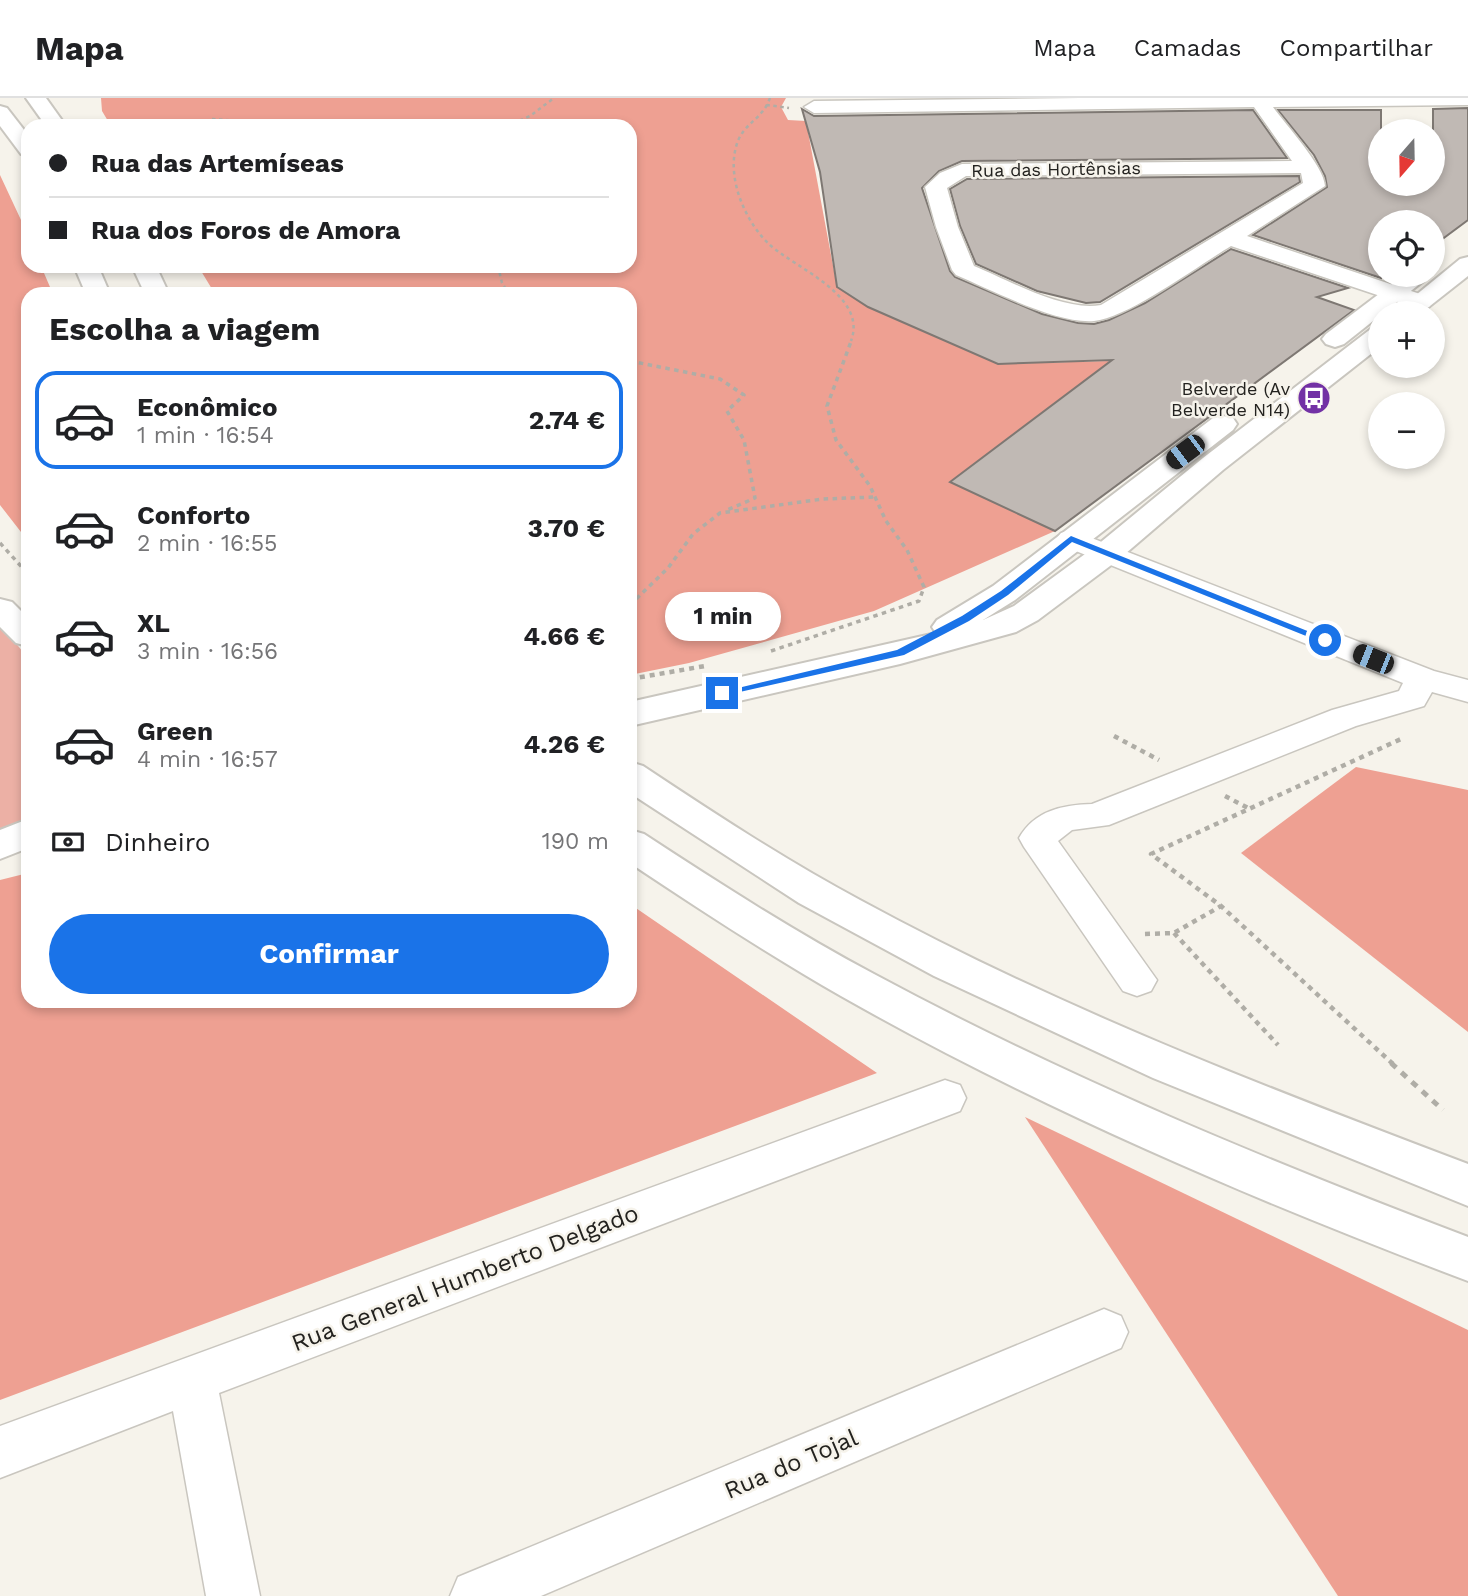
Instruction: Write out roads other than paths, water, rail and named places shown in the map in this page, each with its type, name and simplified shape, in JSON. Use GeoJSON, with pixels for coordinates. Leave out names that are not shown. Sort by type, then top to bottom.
{"type":"FeatureCollection","features":[{"type":"Feature","properties":{"kind":"main road"},"geometry":{"type":"LineString","coordinates":[[36,98],[51,119]]}},
{"type":"Feature","properties":{"kind":"main road"},"geometry":{"type":"LineString","coordinates":[[59,98],[64,119]]}},
{"type":"Feature","properties":{"kind":"main road"},"geometry":{"type":"LineString","coordinates":[[0,112],[21,140]]}},
{"type":"Feature","properties":{"kind":"main road"},"geometry":{"type":"LineString","coordinates":[[900,653],[966,618],[1004,593],[1071,539],[1410,296],[1464,253]]}},
{"type":"Feature","properties":{"kind":"main road"},"geometry":{"type":"LineString","coordinates":[[1445,259],[1464,253]]}},
{"type":"Feature","properties":{"kind":"main road"},"geometry":{"type":"LineString","coordinates":[[637,712],[900,653],[1004,625],[1026,613],[1107,553],[1213,464],[1368,343]]}},
{"type":"Feature","properties":{"kind":"main road"},"geometry":{"type":"LineString","coordinates":[[0,610],[21,629]]}},
{"type":"Feature","properties":{"kind":"main road"},"geometry":{"type":"LineString","coordinates":[[637,780],[740,849],[876,928],[1010,994],[1157,1061],[1468,1185]]}},
{"type":"Feature","properties":{"kind":"main road"},"geometry":{"type":"LineString","coordinates":[[0,845],[21,836]]}},
{"type":"Feature","properties":{"kind":"main road"},"geometry":{"type":"LineString","coordinates":[[637,849],[701,891],[859,986],[999,1058],[1170,1139],[1353,1215],[1468,1259]]}},
{"type":"Feature","properties":{"kind":"main road"},"geometry":{"type":"LineString","coordinates":[[0,859],[21,856]]}},
{"type":"Feature","properties":{"kind":"street"},"geometry":{"type":"LineString","coordinates":[[814,107],[1034,101],[1468,99]]}},
{"type":"Feature","properties":{"kind":"street"},"geometry":{"type":"LineString","coordinates":[[1259,100],[1307,167]]}},
{"type":"Feature","properties":{"kind":"street","name":"Rua das Hortênsias"},"geometry":{"type":"LineString","coordinates":[[1307,167],[1315,180],[1311,188],[1108,311],[1092,314],[1073,313],[964,270],[947,227],[936,187],[951,174],[975,168],[1307,167]]}},
{"type":"Feature","properties":{"kind":"street"},"geometry":{"type":"LineString","coordinates":[[1230,238],[1410,296]]}},
{"type":"Feature","properties":{"kind":"street"},"geometry":{"type":"LineString","coordinates":[[1071,539],[1422,678],[1468,691]]}},
{"type":"Feature","properties":{"kind":"street"},"geometry":{"type":"LineString","coordinates":[[1137,981],[1037,838],[1063,818],[1096,816],[1343,718],[1412,698],[1422,678]]}},
{"type":"Feature","properties":{"kind":"street","name":"Rua General Humberto Delgado"},"geometry":{"type":"LineString","coordinates":[[0,1452],[945,1098]]}},
{"type":"Feature","properties":{"kind":"street","name":"Rua do Tojal"},"geometry":{"type":"LineString","coordinates":[[477,1596],[1104,1332]]}},
{"type":"Feature","properties":{"kind":"street"},"geometry":{"type":"LineString","coordinates":[[192,1380],[233,1596]]}},
{"type":"Feature","properties":{"kind":"place","name":"Belverde (Av Belverde N14)"},"geometry":{"type":"Point","coordinates":[1314,398]}}]}
